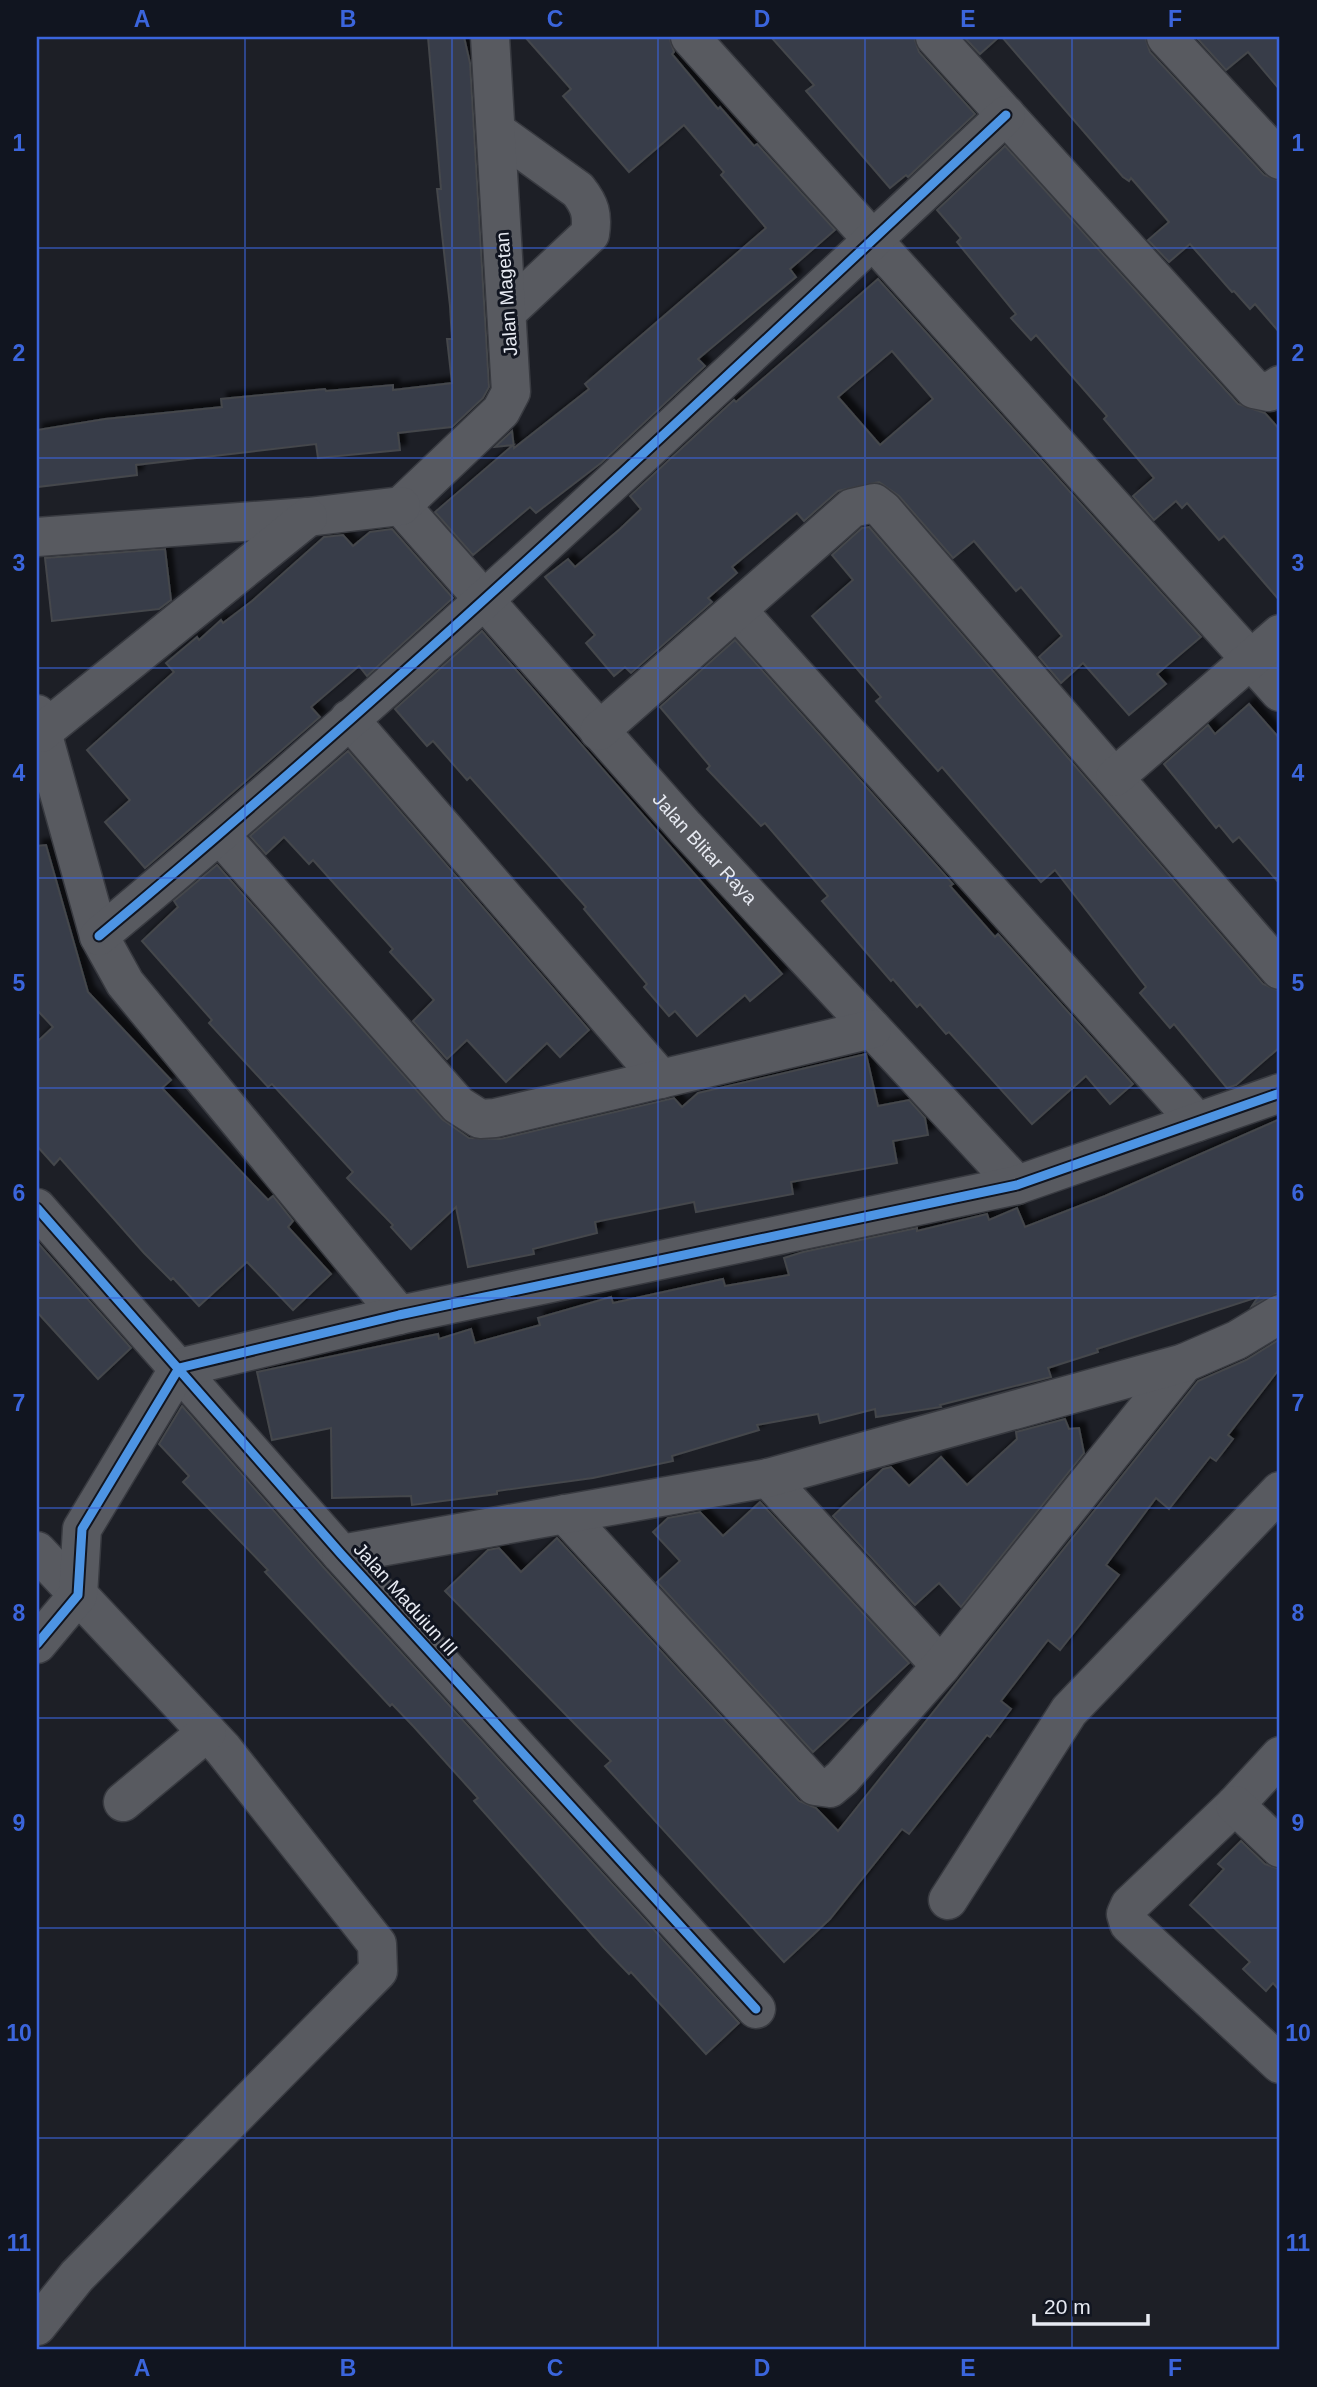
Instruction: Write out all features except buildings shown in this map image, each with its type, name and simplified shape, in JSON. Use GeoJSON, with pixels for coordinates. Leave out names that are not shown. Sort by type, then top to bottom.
{"type":"FeatureCollection","features":[{"type":"Feature","properties":{"kind":"street","name":"Jalan Magetan"},"geometry":{"type":"LineString","coordinates":[[401,506],[501,411],[511,392],[490,37]]}},
{"type":"Feature","properties":{"kind":"street"},"geometry":{"type":"LineString","coordinates":[[690,37],[1280,692]]}},
{"type":"Feature","properties":{"kind":"street"},"geometry":{"type":"LineString","coordinates":[[935,37],[1254,389],[1269,392],[1280,385]]}},
{"type":"Feature","properties":{"kind":"street"},"geometry":{"type":"LineString","coordinates":[[1166,37],[1280,160]]}},
{"type":"Feature","properties":{"kind":"street"},"geometry":{"type":"LineString","coordinates":[[99,936],[220,835],[482,600],[1006,115]]}},
{"type":"Feature","properties":{"kind":"street"},"geometry":{"type":"LineString","coordinates":[[496,131],[578,190],[588,201],[593,215],[590,234],[507,312]]}},
{"type":"Feature","properties":{"kind":"street"},"geometry":{"type":"LineString","coordinates":[[599,731],[852,508],[873,503],[883,510],[1280,970]]}},
{"type":"Feature","properties":{"kind":"street"},"geometry":{"type":"LineString","coordinates":[[37,537],[308,517],[401,506]]}},
{"type":"Feature","properties":{"kind":"street","name":"Jalan Blitar Raya"},"geometry":{"type":"LineString","coordinates":[[401,506],[599,731],[1017,1185]]}},
{"type":"Feature","properties":{"kind":"street"},"geometry":{"type":"LineString","coordinates":[[308,517],[39,724],[99,936],[125,983],[399,1315]]}},
{"type":"Feature","properties":{"kind":"street"},"geometry":{"type":"LineString","coordinates":[[737,610],[1197,1122]]}},
{"type":"Feature","properties":{"kind":"street"},"geometry":{"type":"LineString","coordinates":[[1115,777],[1280,634]]}},
{"type":"Feature","properties":{"kind":"street"},"geometry":{"type":"LineString","coordinates":[[349,719],[661,1079]]}},
{"type":"Feature","properties":{"kind":"street"},"geometry":{"type":"LineString","coordinates":[[220,835],[468,1113],[480,1119],[495,1118],[872,1029]]}},
{"type":"Feature","properties":{"kind":"street"},"geometry":{"type":"LineString","coordinates":[[37,1644],[78,1595],[82,1529],[179,1368],[399,1315],[1017,1185],[1280,1093]]}},
{"type":"Feature","properties":{"kind":"street","name":"Jalan Maduiun III"},"geometry":{"type":"LineString","coordinates":[[37,1208],[341,1554],[755,2009]]}},
{"type":"Feature","properties":{"kind":"street"},"geometry":{"type":"LineString","coordinates":[[341,1554],[768,1478],[1184,1363],[1237,1340],[1280,1314]]}},
{"type":"Feature","properties":{"kind":"street"},"geometry":{"type":"LineString","coordinates":[[565,1514],[815,1786],[830,1788],[842,1779],[941,1666],[1184,1363]]}},
{"type":"Feature","properties":{"kind":"street"},"geometry":{"type":"LineString","coordinates":[[768,1478],[941,1666]]}},
{"type":"Feature","properties":{"kind":"street"},"geometry":{"type":"LineString","coordinates":[[948,1900],[1069,1711],[1280,1491]]}},
{"type":"Feature","properties":{"kind":"street"},"geometry":{"type":"LineString","coordinates":[[37,2326],[77,2276],[378,1971],[377,1944],[207,1732],[37,1549],[82,1529]]}},
{"type":"Feature","properties":{"kind":"street"},"geometry":{"type":"LineString","coordinates":[[123,1802],[207,1732]]}},
{"type":"Feature","properties":{"kind":"street"},"geometry":{"type":"LineString","coordinates":[[1280,1756],[1235,1805],[1130,1905],[1126,1914],[1129,1924],[1280,2064]]}},
{"type":"Feature","properties":{"kind":"street"},"geometry":{"type":"LineString","coordinates":[[1235,1805],[1280,1848]]}},
{"type":"Feature","properties":{"kind":"cycle path"},"geometry":{"type":"LineString","coordinates":[[99,936],[331,737],[445,635],[1006,115]]}},
{"type":"Feature","properties":{"kind":"cycle path"},"geometry":{"type":"LineString","coordinates":[[37,1644],[78,1595],[82,1529],[179,1368],[399,1315],[1017,1185],[1280,1093]]}},
{"type":"Feature","properties":{"kind":"cycle path"},"geometry":{"type":"LineString","coordinates":[[37,1208],[341,1554],[756,2009]]}}]}
